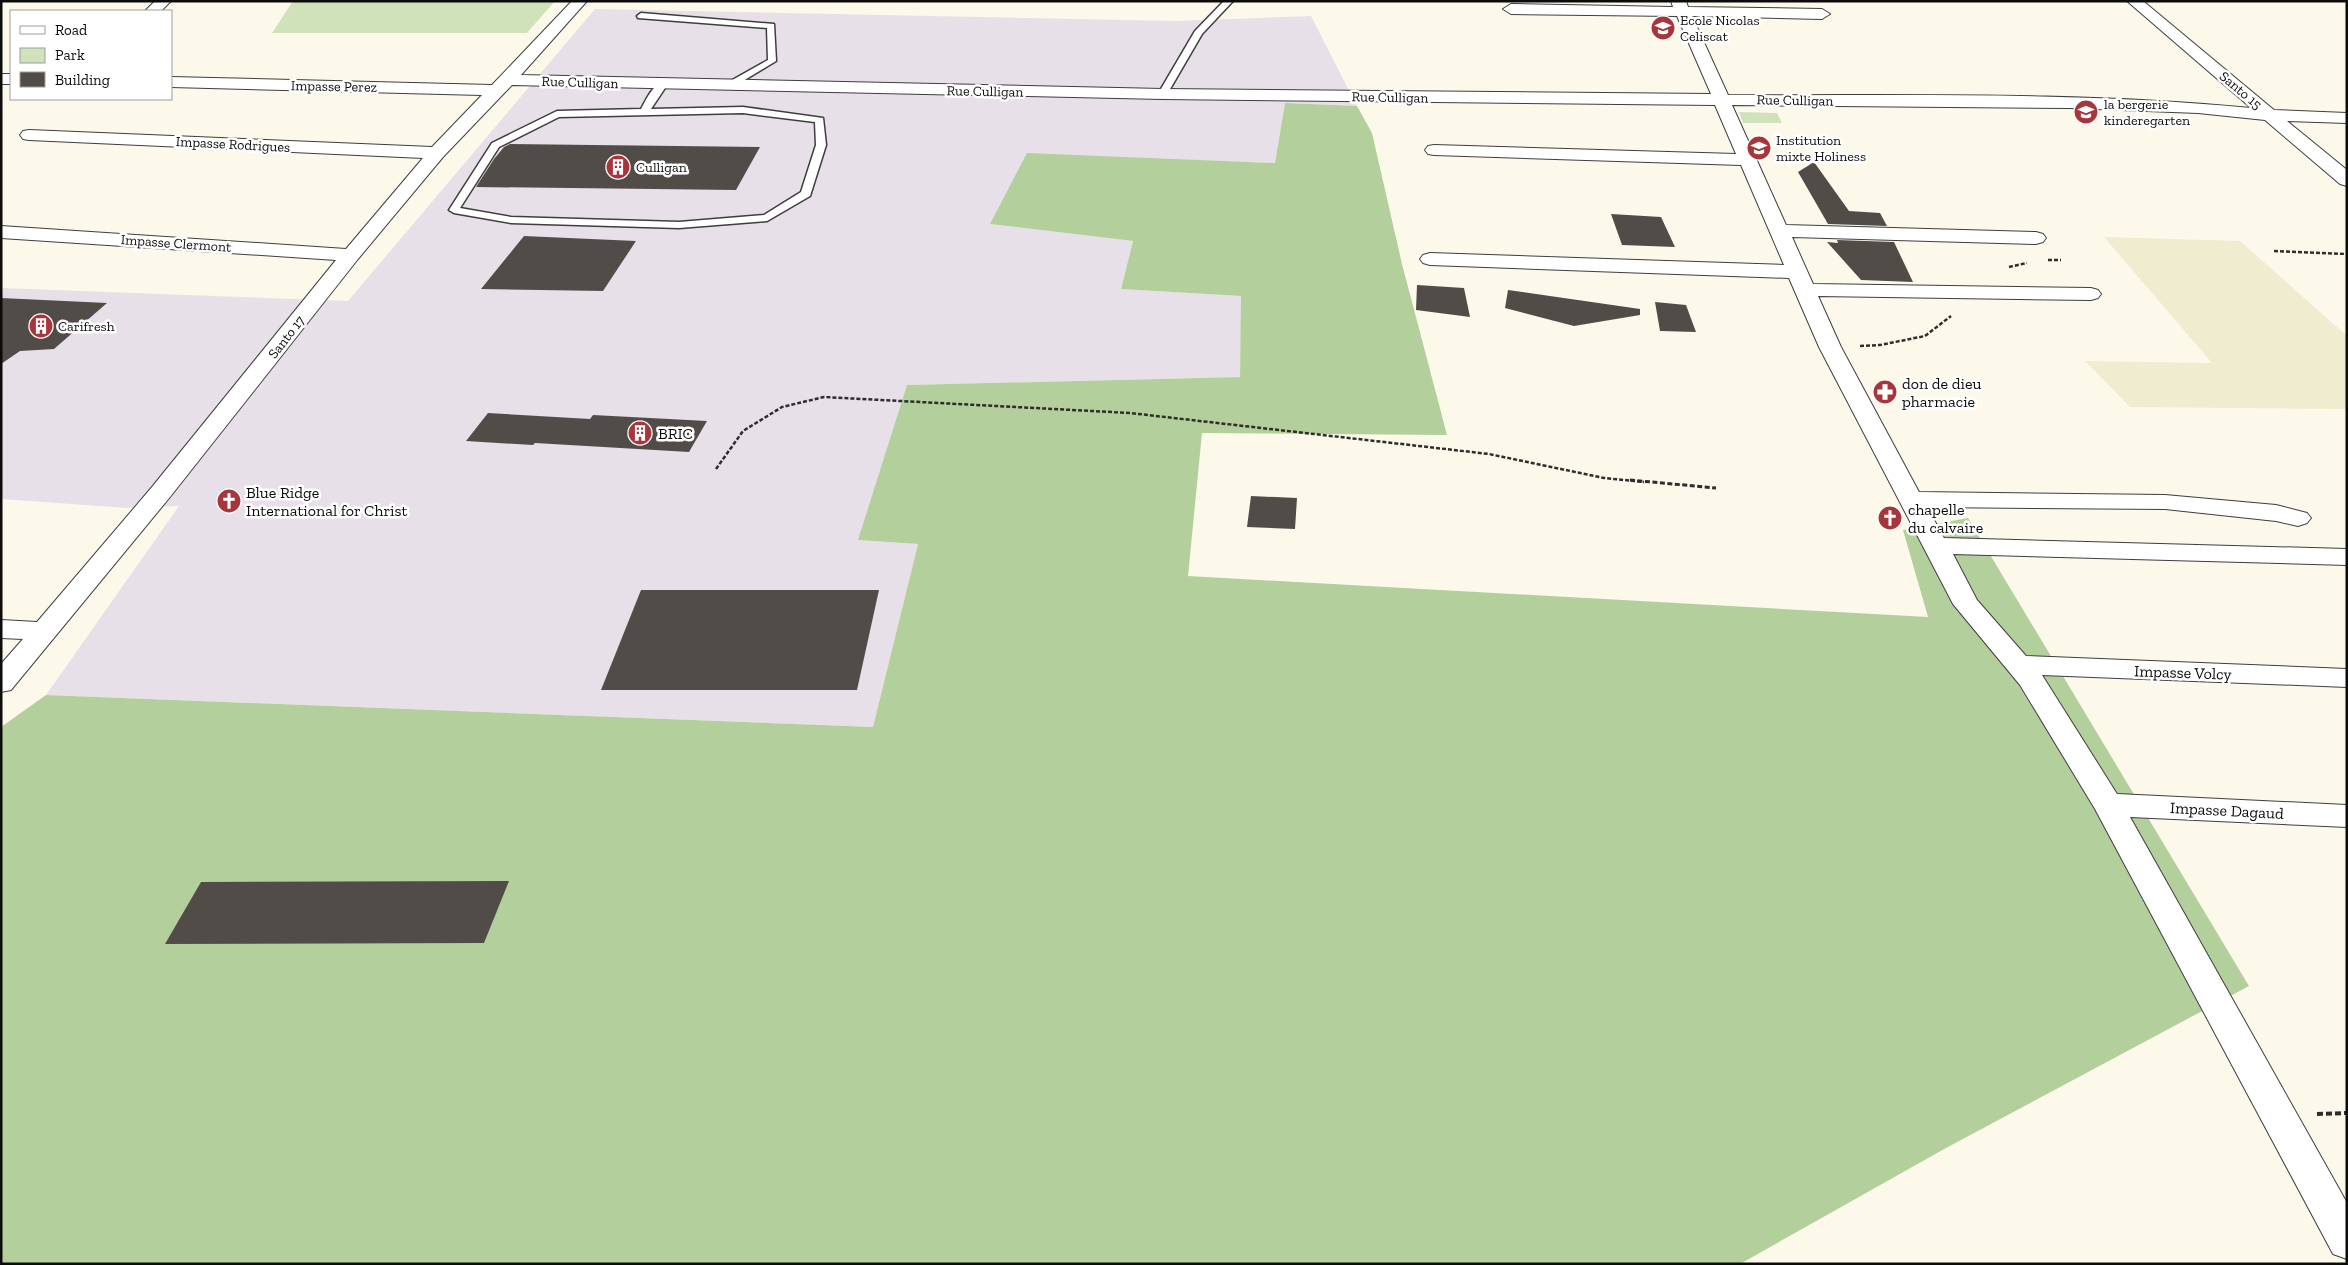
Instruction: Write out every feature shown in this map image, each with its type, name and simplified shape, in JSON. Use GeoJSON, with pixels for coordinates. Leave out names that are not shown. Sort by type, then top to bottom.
{"type":"FeatureCollection","features":[{"type":"Feature","properties":{"kind":"street"},"geometry":{"type":"LineString","coordinates":[[153,10],[164,1]]}},
{"type":"Feature","properties":{"kind":"street","name":"Santo 17"},"geometry":{"type":"LineString","coordinates":[[1,683],[161,492],[350,255],[437,153],[580,1]]}},
{"type":"Feature","properties":{"kind":"street","name":"Santo 15"},"geometry":{"type":"LineString","coordinates":[[2134,1],[2347,180]]}},
{"type":"Feature","properties":{"kind":"street"},"geometry":{"type":"LineString","coordinates":[[1511,9],[1680,7],[1822,14]]}},
{"type":"Feature","properties":{"kind":"street"},"geometry":{"type":"LineString","coordinates":[[1680,7],[1830,347],[1966,604],[2030,678],[2108,805],[2347,1241]]}},
{"type":"Feature","properties":{"kind":"street","name":"Impasse Perez"},"geometry":{"type":"LineString","coordinates":[[172,82],[502,85]]}},
{"type":"Feature","properties":{"kind":"street","name":"Rue Culligan"},"geometry":{"type":"LineString","coordinates":[[502,85],[730,85],[1163,94],[2069,103],[2198,108],[2270,115],[2347,118]]}},
{"type":"Feature","properties":{"kind":"street","name":"Impasse Rodrigues"},"geometry":{"type":"LineString","coordinates":[[29,135],[437,153]]}},
{"type":"Feature","properties":{"kind":"street"},"geometry":{"type":"LineString","coordinates":[[1434,150],[1748,160]]}},
{"type":"Feature","properties":{"kind":"street"},"geometry":{"type":"LineString","coordinates":[[1779,231],[2036,238]]}},
{"type":"Feature","properties":{"kind":"street","name":"Impasse Clermont"},"geometry":{"type":"LineString","coordinates":[[1,232],[350,255]]}},
{"type":"Feature","properties":{"kind":"street"},"geometry":{"type":"LineString","coordinates":[[1430,259],[1801,281],[2091,294]]}},
{"type":"Feature","properties":{"kind":"street"},"geometry":{"type":"LineString","coordinates":[[1911,499],[2165,502],[2276,512],[2298,518]]}},
{"type":"Feature","properties":{"kind":"street"},"geometry":{"type":"LineString","coordinates":[[1936,546],[2347,557]]}},
{"type":"Feature","properties":{"kind":"street"},"geometry":{"type":"LineString","coordinates":[[1,629],[43,631]]}},
{"type":"Feature","properties":{"kind":"street","name":"Impasse Volcy"},"geometry":{"type":"LineString","coordinates":[[2018,665],[2347,678]]}},
{"type":"Feature","properties":{"kind":"street","name":"Impasse Dagaud"},"geometry":{"type":"LineString","coordinates":[[2108,805],[2347,816]]}},
{"type":"Feature","properties":{"kind":"lane"},"geometry":{"type":"LineString","coordinates":[[1163,94],[1198,33],[1229,1]]}},
{"type":"Feature","properties":{"kind":"lane"},"geometry":{"type":"LineString","coordinates":[[641,16],[771,26],[772,61],[730,85]]}},
{"type":"Feature","properties":{"kind":"lane"},"geometry":{"type":"LineString","coordinates":[[644,113],[662,85]]}},
{"type":"Feature","properties":{"kind":"lane"},"geometry":{"type":"LineString","coordinates":[[743,110],[820,120],[820,146],[806,194],[767,218],[679,224],[511,220],[454,210],[495,145],[557,114],[644,113],[743,110]]}},
{"type":"Feature","properties":{"kind":"path"},"geometry":{"type":"LineString","coordinates":[[2274,251],[2347,254]]}},
{"type":"Feature","properties":{"kind":"path"},"geometry":{"type":"LineString","coordinates":[[1830,347],[1880,345],[1925,336],[1957,311]]}},
{"type":"Feature","properties":{"kind":"path"},"geometry":{"type":"LineString","coordinates":[[716,469],[743,431],[782,407],[824,397],[1130,413],[1489,454],[1604,478],[1716,488]]}},
{"type":"Feature","properties":{"kind":"shaded area"},"geometry":{"type":"Polygon","coordinates":[[[595,9],[1176,21],[1311,16],[1357,106],[1285,103],[1275,163],[1166,160],[990,224],[1133,241],[1121,289],[1242,296],[1240,377],[907,385],[859,540],[918,544],[873,727],[46,695],[179,506],[127,508],[1,499],[1,288],[348,301],[595,9]]]}},
{"type":"Feature","properties":{"kind":"shaded area"},"geometry":{"type":"Polygon","coordinates":[[[2104,237],[2240,241],[2347,336],[2347,409],[2130,407],[2085,361],[2212,363],[2104,237]]]}},
{"type":"Feature","properties":{"kind":"green space"},"geometry":{"type":"Polygon","coordinates":[[[293,1],[555,1],[527,33],[272,33],[293,1]]]}},
{"type":"Feature","properties":{"kind":"green space"},"geometry":{"type":"Polygon","coordinates":[[[1285,103],[1357,106],[1372,133],[1402,264],[1447,435],[1202,433],[1188,576],[1928,617],[1903,530],[1968,518],[2249,986],[1946,1148],[1740,1264],[1,1264],[1,727],[46,695],[873,727],[918,544],[858,540],[907,385],[1240,377],[1241,296],[1121,289],[1133,241],[990,224],[1027,153],[1275,163],[1285,103]]]}},
{"type":"Feature","properties":{"kind":"green space"},"geometry":{"type":"Polygon","coordinates":[[[1739,112],[1777,113],[1782,123],[1743,123],[1739,112]]]}},
{"type":"Feature","properties":{"kind":"building","name":"Culligan"},"geometry":{"type":"Polygon","coordinates":[[[510,144],[760,147],[736,190],[476,187],[494,159],[504,147],[510,144]]]}},
{"type":"Feature","properties":{"kind":"building"},"geometry":{"type":"Polygon","coordinates":[[[1814,162],[1849,211],[1880,213],[1887,226],[1828,224],[1798,172],[1814,162]]]}},
{"type":"Feature","properties":{"kind":"building"},"geometry":{"type":"Polygon","coordinates":[[[1611,214],[1661,217],[1675,247],[1622,245],[1611,214]]]}},
{"type":"Feature","properties":{"kind":"building"},"geometry":{"type":"Polygon","coordinates":[[[524,236],[636,241],[603,291],[481,289],[524,236]]]}},
{"type":"Feature","properties":{"kind":"building"},"geometry":{"type":"Polygon","coordinates":[[[1837,240],[1894,242],[1913,282],[1861,280],[1827,242],[1838,243],[1837,240]]]}},
{"type":"Feature","properties":{"kind":"building"},"geometry":{"type":"Polygon","coordinates":[[[1417,285],[1464,288],[1470,317],[1416,310],[1417,285]]]}},
{"type":"Feature","properties":{"kind":"building"},"geometry":{"type":"Polygon","coordinates":[[[1508,290],[1640,309],[1640,315],[1574,326],[1505,308],[1508,290]]]}},
{"type":"Feature","properties":{"kind":"building","name":"Carifresh"},"geometry":{"type":"Polygon","coordinates":[[[1,298],[107,303],[54,349],[20,351],[1,364],[1,298]]]}},
{"type":"Feature","properties":{"kind":"building"},"geometry":{"type":"Polygon","coordinates":[[[1655,302],[1686,305],[1696,332],[1660,331],[1655,302]]]}},
{"type":"Feature","properties":{"kind":"building"},"geometry":{"type":"Polygon","coordinates":[[[488,413],[590,419],[593,415],[707,421],[689,452],[466,441],[488,413]]]}},
{"type":"Feature","properties":{"kind":"building"},"geometry":{"type":"Polygon","coordinates":[[[1251,496],[1297,498],[1295,529],[1247,527],[1251,496]]]}},
{"type":"Feature","properties":{"kind":"building"},"geometry":{"type":"Polygon","coordinates":[[[641,590],[879,590],[857,690],[601,690],[641,590]]]}},
{"type":"Feature","properties":{"kind":"building"},"geometry":{"type":"Polygon","coordinates":[[[509,881],[484,943],[165,944],[201,882],[509,881]]]}},
{"type":"Feature","properties":{"kind":"place","name":"Ecole Nicolas Celiscat"},"geometry":{"type":"Point","coordinates":[1663,28]}},
{"type":"Feature","properties":{"kind":"place","name":"la bergerie kinderegarten"},"geometry":{"type":"Point","coordinates":[2086,112]}},
{"type":"Feature","properties":{"kind":"place","name":"Institution mixte Holiness"},"geometry":{"type":"Point","coordinates":[1759,148]}},
{"type":"Feature","properties":{"kind":"place","name":"Culligan"},"geometry":{"type":"Point","coordinates":[618,167]}},
{"type":"Feature","properties":{"kind":"place","name":"Carifresh"},"geometry":{"type":"Point","coordinates":[41,326]}},
{"type":"Feature","properties":{"kind":"place","name":"don de dieu pharmacie"},"geometry":{"type":"Point","coordinates":[1885,392]}},
{"type":"Feature","properties":{"kind":"place","name":"BRIC"},"geometry":{"type":"Point","coordinates":[640,433]}},
{"type":"Feature","properties":{"kind":"place","name":"Blue Ridge International for Christ"},"geometry":{"type":"Point","coordinates":[229,501]}},
{"type":"Feature","properties":{"kind":"place","name":"chapelle du calvaire"},"geometry":{"type":"Point","coordinates":[1890,518]}}]}
